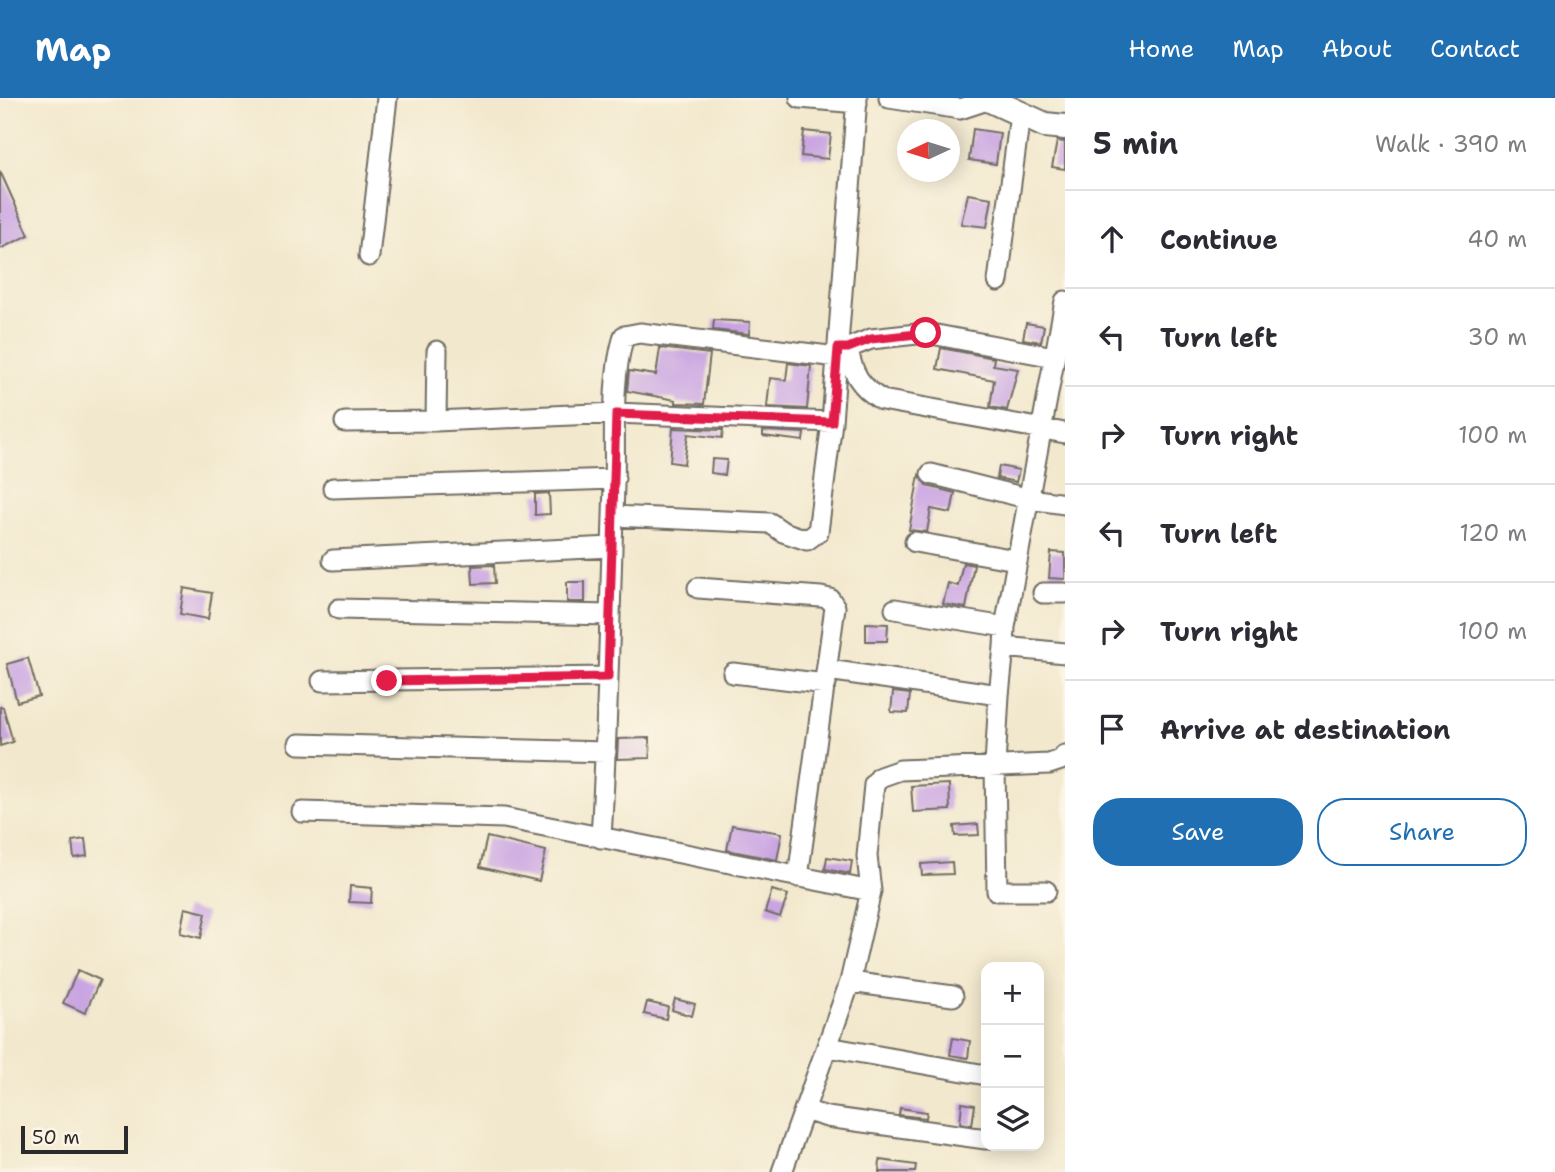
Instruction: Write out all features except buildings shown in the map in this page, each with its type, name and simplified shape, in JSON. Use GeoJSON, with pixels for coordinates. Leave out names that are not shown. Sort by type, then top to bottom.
{"type":"FeatureCollection","features":[{"type":"Feature","properties":{"kind":"main road"},"geometry":{"type":"LineString","coordinates":[[987,99],[1045,125],[1065,127]]}},
{"type":"Feature","properties":{"kind":"street"},"geometry":{"type":"LineString","coordinates":[[369,256],[387,98]]}},
{"type":"Feature","properties":{"kind":"street"},"geometry":{"type":"LineString","coordinates":[[613,516],[770,523],[783,533],[807,540],[818,532],[841,351],[857,100],[800,98]]}},
{"type":"Feature","properties":{"kind":"street"},"geometry":{"type":"LineString","coordinates":[[889,98],[960,109],[987,99]]}},
{"type":"Feature","properties":{"kind":"street"},"geometry":{"type":"LineString","coordinates":[[998,281],[1020,115]]}},
{"type":"Feature","properties":{"kind":"street"},"geometry":{"type":"LineString","coordinates":[[1046,891],[997,891],[995,766],[1005,627],[1065,301]]}},
{"type":"Feature","properties":{"kind":"street"},"geometry":{"type":"LineString","coordinates":[[601,838],[616,414],[620,349],[624,336],[629,334],[841,351],[871,339],[926,333],[1054,357]]}},
{"type":"Feature","properties":{"kind":"street"},"geometry":{"type":"LineString","coordinates":[[436,421],[437,351]]}},
{"type":"Feature","properties":{"kind":"street"},"geometry":{"type":"LineString","coordinates":[[841,351],[858,381],[882,400],[1065,433]]}},
{"type":"Feature","properties":{"kind":"street"},"geometry":{"type":"LineString","coordinates":[[345,422],[616,414],[832,422]]}},
{"type":"Feature","properties":{"kind":"street"},"geometry":{"type":"LineString","coordinates":[[931,474],[1030,499],[1065,504]]}},
{"type":"Feature","properties":{"kind":"street"},"geometry":{"type":"LineString","coordinates":[[333,488],[615,480]]}},
{"type":"Feature","properties":{"kind":"street"},"geometry":{"type":"LineString","coordinates":[[915,542],[1016,560]]}},
{"type":"Feature","properties":{"kind":"street"},"geometry":{"type":"LineString","coordinates":[[333,560],[612,547]]}},
{"type":"Feature","properties":{"kind":"street"},"geometry":{"type":"LineString","coordinates":[[698,588],[830,599],[835,607],[798,877]]}},
{"type":"Feature","properties":{"kind":"street"},"geometry":{"type":"LineString","coordinates":[[1043,593],[1065,593]]}},
{"type":"Feature","properties":{"kind":"street"},"geometry":{"type":"LineString","coordinates":[[339,609],[610,615]]}},
{"type":"Feature","properties":{"kind":"street"},"geometry":{"type":"LineString","coordinates":[[895,609],[1005,627]]}},
{"type":"Feature","properties":{"kind":"street"},"geometry":{"type":"LineString","coordinates":[[1004,647],[1065,653]]}},
{"type":"Feature","properties":{"kind":"street"},"geometry":{"type":"LineString","coordinates":[[733,673],[827,677],[999,695]]}},
{"type":"Feature","properties":{"kind":"street"},"geometry":{"type":"LineString","coordinates":[[322,681],[608,677]]}},
{"type":"Feature","properties":{"kind":"street"},"geometry":{"type":"LineString","coordinates":[[299,744],[606,752]]}},
{"type":"Feature","properties":{"kind":"street"},"geometry":{"type":"LineString","coordinates":[[782,1172],[850,982],[871,891],[867,856],[874,785],[880,777],[901,770],[1049,764],[1063,761]]}},
{"type":"Feature","properties":{"kind":"street"},"geometry":{"type":"LineString","coordinates":[[302,812],[504,818],[871,891]]}},
{"type":"Feature","properties":{"kind":"street"},"geometry":{"type":"LineString","coordinates":[[850,982],[953,996]]}},
{"type":"Feature","properties":{"kind":"street"},"geometry":{"type":"LineString","coordinates":[[828,1047],[981,1074]]}},
{"type":"Feature","properties":{"kind":"street"},"geometry":{"type":"LineString","coordinates":[[804,1110],[827,1116],[981,1138]]}},
{"type":"Feature","properties":{"kind":"route"},"geometry":{"type":"LineString","coordinates":[[387,681],[608,677],[616,414],[832,422],[838,348],[848,348],[871,339],[926,333]]}}]}
